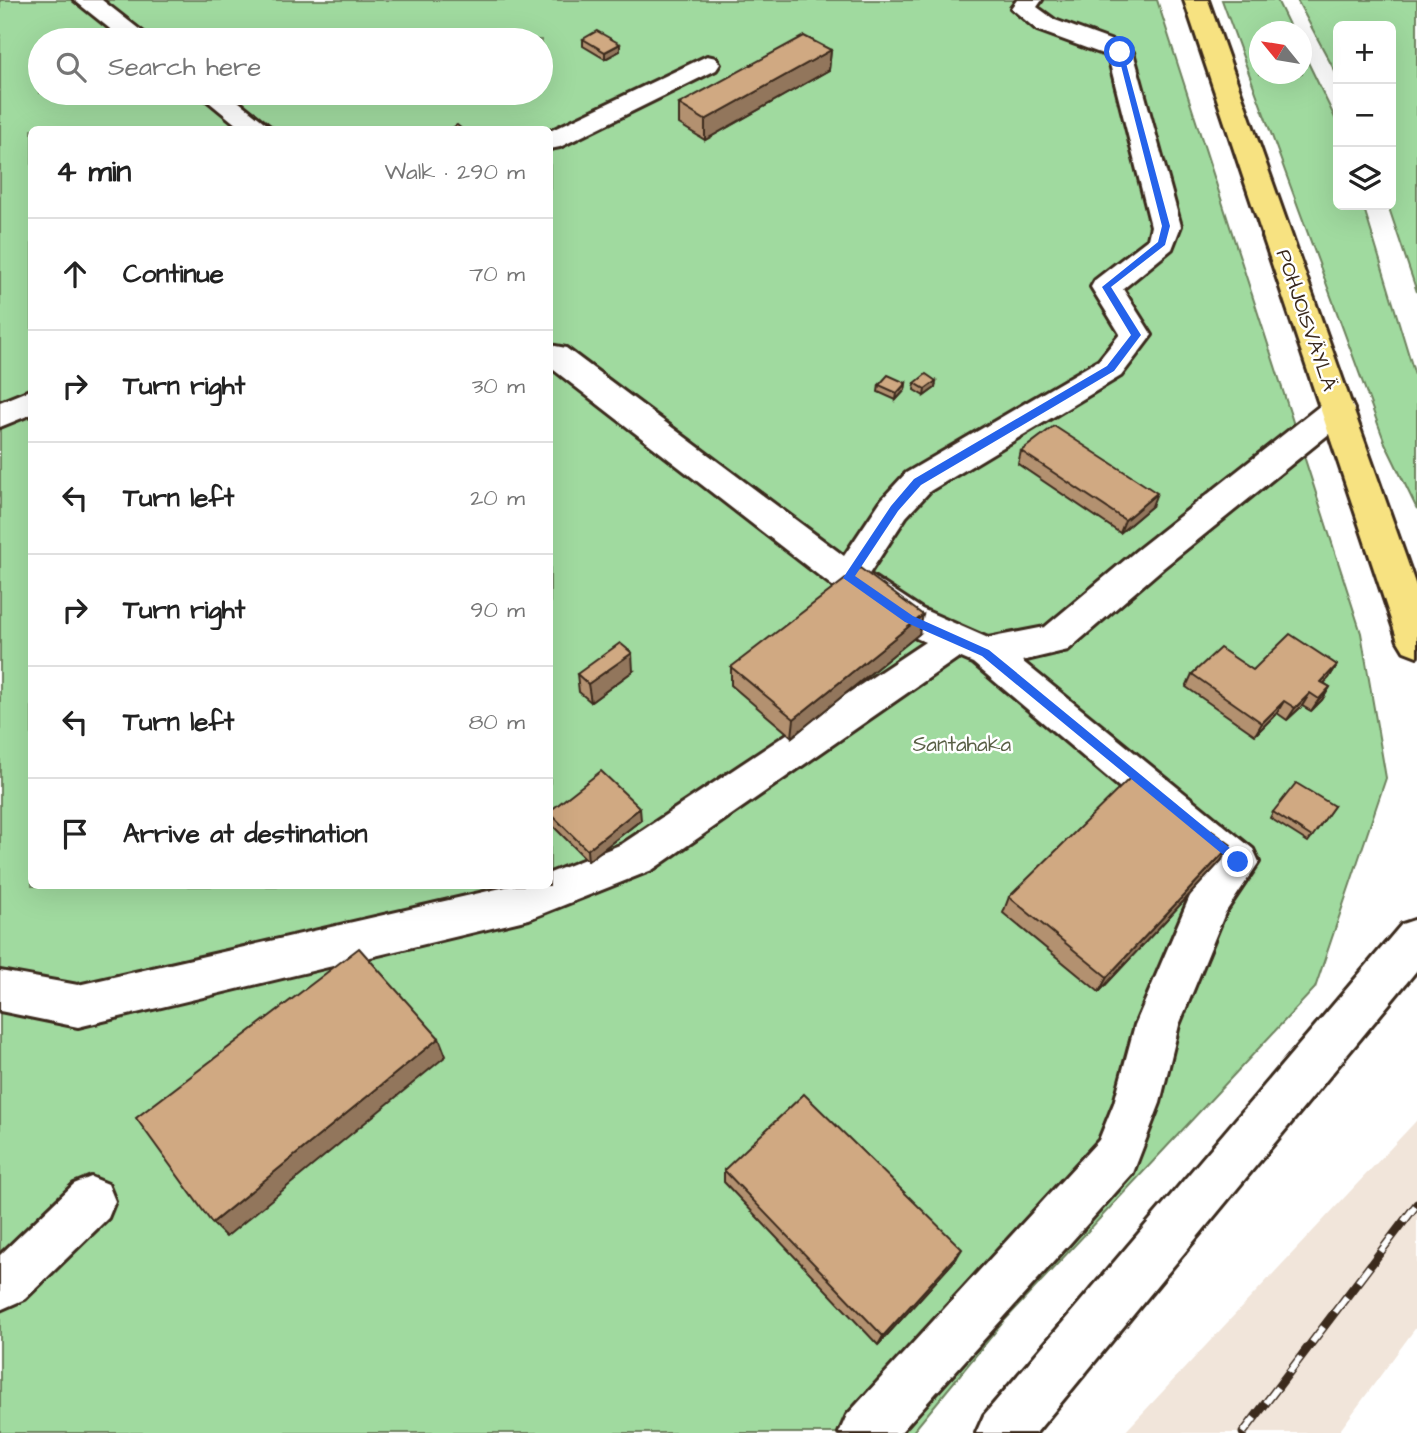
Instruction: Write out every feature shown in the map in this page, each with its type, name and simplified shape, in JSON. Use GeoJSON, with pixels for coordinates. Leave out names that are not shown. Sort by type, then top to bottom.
{"type":"FeatureCollection","features":[{"type":"Feature","properties":{"kind":"main road","name":"POHJOISVÄYLÄ"},"geometry":{"type":"LineString","coordinates":[[1196,0],[1417,641]]}},
{"type":"Feature","properties":{"kind":"lane"},"geometry":{"type":"LineString","coordinates":[[86,0],[124,28]]}},
{"type":"Feature","properties":{"kind":"lane"},"geometry":{"type":"LineString","coordinates":[[848,578],[894,508],[918,482],[1110,368],[1136,335],[1106,287],[1162,243],[1166,226],[1120,52],[1046,25],[1023,8],[1030,0]]}},
{"type":"Feature","properties":{"kind":"lane"},"geometry":{"type":"LineString","coordinates":[[553,140],[707,64]]}},
{"type":"Feature","properties":{"kind":"lane"},"geometry":{"type":"LineString","coordinates":[[227,105],[256,126]]}},
{"type":"Feature","properties":{"kind":"lane"},"geometry":{"type":"LineString","coordinates":[[553,356],[848,578],[909,619],[970,647],[1238,862],[1208,902],[1157,1025],[1137,1103],[1116,1156],[864,1433]]}},
{"type":"Feature","properties":{"kind":"lane"},"geometry":{"type":"LineString","coordinates":[[0,416],[28,402]]}},
{"type":"Feature","properties":{"kind":"lane"},"geometry":{"type":"LineString","coordinates":[[0,991],[78,1006],[529,900],[637,857],[970,647],[1055,640],[1150,559],[1338,409]]}},
{"type":"Feature","properties":{"kind":"lane"},"geometry":{"type":"LineString","coordinates":[[1002,1433],[1417,938]]}},
{"type":"Feature","properties":{"kind":"lane"},"geometry":{"type":"LineString","coordinates":[[0,1285],[8,1282],[90,1201]]}},
{"type":"Feature","properties":{"kind":"shaded area"},"geometry":{"type":"Polygon","coordinates":[[[1417,1120],[1417,1326],[1338,1433],[1124,1433],[1417,1120]]]}},
{"type":"Feature","properties":{"kind":"green space","name":"Santahaka"},"geometry":{"type":"Polygon","coordinates":[[[0,0],[1157,0],[1361,633],[1386,778],[1315,988],[1004,1321],[912,1433],[0,1433],[0,0]]]}},
{"type":"Feature","properties":{"kind":"green space"},"geometry":{"type":"Polygon","coordinates":[[[1222,0],[1277,0],[1287,21],[1249,21],[1249,73],[1222,0]]]}},
{"type":"Feature","properties":{"kind":"green space"},"geometry":{"type":"Polygon","coordinates":[[[1297,0],[1417,0],[1417,292],[1390,210],[1396,210],[1396,21],[1333,21],[1333,68],[1312,28],[1312,21],[1308,21],[1297,0]]]}},
{"type":"Feature","properties":{"kind":"green space"},"geometry":{"type":"Polygon","coordinates":[[[1312,71],[1333,114],[1333,210],[1365,210],[1417,382],[1417,509],[1385,443],[1253,84],[1312,84],[1312,71]]]}},
{"type":"Feature","properties":{"kind":"building"},"geometry":{"type":"Polygon","coordinates":[[[597,31],[620,44],[605,52],[583,39],[597,31]]]}},
{"type":"Feature","properties":{"kind":"building"},"geometry":{"type":"Polygon","coordinates":[[[804,36],[831,50],[705,120],[679,104],[804,36]]]}},
{"type":"Feature","properties":{"kind":"building"},"geometry":{"type":"Polygon","coordinates":[[[926,374],[936,381],[925,389],[915,383],[926,374]]]}},
{"type":"Feature","properties":{"kind":"building"},"geometry":{"type":"Polygon","coordinates":[[[888,375],[906,383],[897,393],[879,385],[888,375]]]}},
{"type":"Feature","properties":{"kind":"building"},"geometry":{"type":"Polygon","coordinates":[[[1054,426],[1157,493],[1125,520],[1021,451],[1054,426]]]}},
{"type":"Feature","properties":{"kind":"building"},"geometry":{"type":"Polygon","coordinates":[[[860,568],[923,615],[794,719],[731,667],[860,568]]]}},
{"type":"Feature","properties":{"kind":"building"},"geometry":{"type":"Polygon","coordinates":[[[1290,634],[1337,665],[1321,682],[1330,687],[1319,699],[1310,693],[1295,708],[1284,701],[1262,723],[1192,674],[1220,648],[1253,670],[1290,634]]]}},
{"type":"Feature","properties":{"kind":"building"},"geometry":{"type":"Polygon","coordinates":[[[620,643],[632,653],[588,684],[577,674],[620,643]]]}},
{"type":"Feature","properties":{"kind":"building"},"geometry":{"type":"Polygon","coordinates":[[[601,771],[640,808],[587,850],[553,816],[553,809],[601,771]]]}},
{"type":"Feature","properties":{"kind":"building"},"geometry":{"type":"Polygon","coordinates":[[[1134,774],[1231,845],[1107,977],[1009,897],[1134,774]]]}},
{"type":"Feature","properties":{"kind":"building"},"geometry":{"type":"Polygon","coordinates":[[[1296,783],[1334,806],[1312,837],[1273,812],[1296,783]]]}},
{"type":"Feature","properties":{"kind":"building"},"geometry":{"type":"Polygon","coordinates":[[[359,948],[439,1038],[212,1223],[136,1118],[359,948]]]}},
{"type":"Feature","properties":{"kind":"building"},"geometry":{"type":"Polygon","coordinates":[[[804,1094],[962,1249],[883,1336],[724,1170],[804,1094]]]}},
{"type":"Feature","properties":{"kind":"railway"},"geometry":{"type":"LineString","coordinates":[[1243,1433],[1417,1204]]}},
{"type":"Feature","properties":{"kind":"route"},"geometry":{"type":"LineString","coordinates":[[1120,52],[1166,226],[1162,243],[1106,287],[1136,335],[1110,368],[918,482],[894,508],[848,578],[909,619],[986,653],[1238,862]]}}]}
